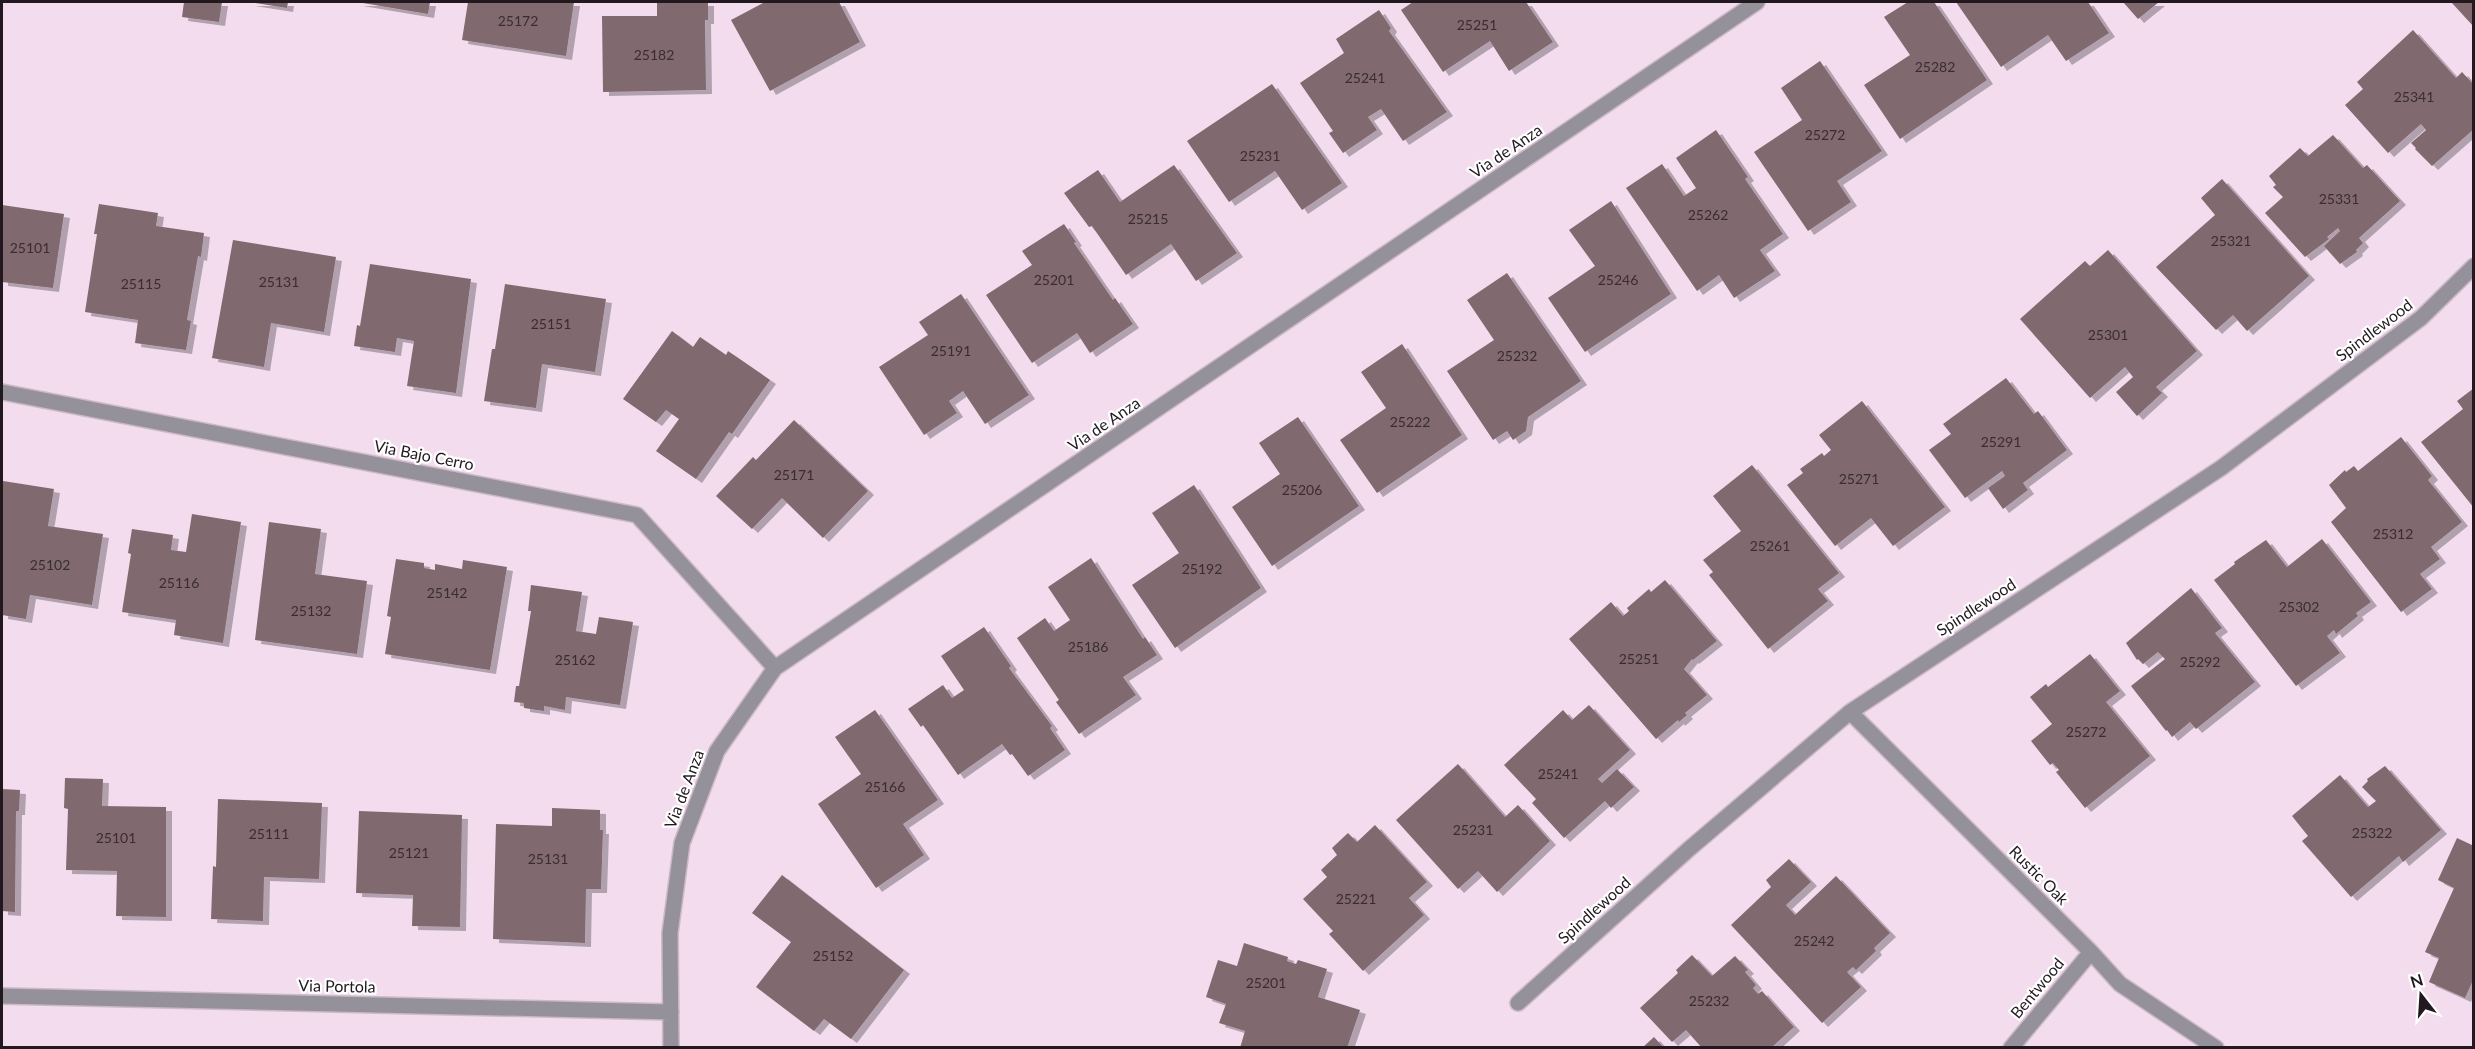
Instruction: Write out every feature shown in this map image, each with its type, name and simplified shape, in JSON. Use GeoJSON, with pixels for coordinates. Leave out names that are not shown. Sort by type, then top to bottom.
{"type":"FeatureCollection","features":[{"type":"Feature","properties":{"kind":"street","name":"Via de Anza"},"geometry":{"type":"LineString","coordinates":[[671,1047],[670,933],[682,843],[717,751],[775,668],[1757,2]]}},
{"type":"Feature","properties":{"kind":"street","name":"Spindlewood"},"geometry":{"type":"LineString","coordinates":[[1518,1003],[1689,849],[1850,712],[2221,468],[2421,318],[2474,266]]}},
{"type":"Feature","properties":{"kind":"street","name":"Via Bajo Cerro"},"geometry":{"type":"LineString","coordinates":[[2,392],[638,515],[775,668]]}},
{"type":"Feature","properties":{"kind":"street","name":"Rustic Oak"},"geometry":{"type":"LineString","coordinates":[[1850,712],[2091,952],[2120,984],[2216,1047]]}},
{"type":"Feature","properties":{"kind":"street","name":"Bentwood"},"geometry":{"type":"LineString","coordinates":[[2012,1047],[2091,952]]}},
{"type":"Feature","properties":{"kind":"street","name":"Via Portola"},"geometry":{"type":"LineString","coordinates":[[2,996],[671,1012]]}},
{"type":"Feature","properties":{"kind":"building"},"geometry":{"type":"Polygon","coordinates":[[[184,2],[222,2],[219,22],[182,17],[184,2]]]}},
{"type":"Feature","properties":{"kind":"building"},"geometry":{"type":"Polygon","coordinates":[[[249,2],[288,2],[287,8],[249,2]]]}},
{"type":"Feature","properties":{"kind":"building"},"geometry":{"type":"Polygon","coordinates":[[[357,2],[430,2],[428,14],[357,2]]]}},
{"type":"Feature","properties":{"kind":"building"},"geometry":{"type":"Polygon","coordinates":[[[468,2],[574,2],[566,56],[462,40],[468,2]]]}},
{"type":"Feature","properties":{"kind":"building"},"geometry":{"type":"Polygon","coordinates":[[[657,2],[708,2],[708,20],[705,20],[706,90],[603,92],[602,16],[657,16],[657,2]]]}},
{"type":"Feature","properties":{"kind":"building"},"geometry":{"type":"Polygon","coordinates":[[[765,2],[839,2],[860,42],[770,91],[731,20],[765,2]]]}},
{"type":"Feature","properties":{"kind":"building"},"geometry":{"type":"Polygon","coordinates":[[[1413,2],[1526,2],[1553,42],[1509,71],[1490,41],[1443,72],[1401,10],[1413,2]]]}},
{"type":"Feature","properties":{"kind":"building"},"geometry":{"type":"Polygon","coordinates":[[[1908,2],[1934,2],[1987,80],[1900,139],[1864,85],[1910,55],[1884,17],[1908,2]]]}},
{"type":"Feature","properties":{"kind":"building"},"geometry":{"type":"Polygon","coordinates":[[[1956,2],[2088,2],[2109,33],[2066,61],[2048,35],[2001,67],[1956,2]]]}},
{"type":"Feature","properties":{"kind":"building"},"geometry":{"type":"Polygon","coordinates":[[[2123,2],[2159,2],[2138,19],[2123,2]]]}},
{"type":"Feature","properties":{"kind":"building"},"geometry":{"type":"Polygon","coordinates":[[[2474,2],[2474,27],[2452,3],[2474,2]]]}},
{"type":"Feature","properties":{"kind":"building"},"geometry":{"type":"Polygon","coordinates":[[[1379,10],[1391,28],[1389,31],[1447,112],[1403,141],[1381,109],[1368,117],[1377,130],[1343,153],[1329,133],[1333,131],[1300,83],[1344,53],[1336,39],[1379,10]]]}},
{"type":"Feature","properties":{"kind":"building"},"geometry":{"type":"Polygon","coordinates":[[[2413,30],[2456,78],[2462,72],[2474,85],[2474,129],[2432,166],[2411,143],[2426,130],[2421,124],[2388,153],[2345,105],[2363,89],[2357,82],[2413,30]]]}},
{"type":"Feature","properties":{"kind":"building"},"geometry":{"type":"Polygon","coordinates":[[[1820,61],[1882,151],[1837,181],[1851,202],[1808,231],[1754,152],[1802,120],[1781,88],[1820,61]]]}},
{"type":"Feature","properties":{"kind":"building"},"geometry":{"type":"Polygon","coordinates":[[[1272,84],[1342,183],[1302,210],[1275,171],[1229,202],[1187,141],[1272,84]]]}},
{"type":"Feature","properties":{"kind":"building"},"geometry":{"type":"Polygon","coordinates":[[[1716,130],[1748,177],[1745,179],[1783,234],[1760,250],[1775,271],[1734,298],[1719,275],[1697,291],[1626,188],[1662,164],[1684,196],[1696,188],[1676,158],[1716,130]]]}},
{"type":"Feature","properties":{"kind":"building"},"geometry":{"type":"Polygon","coordinates":[[[2333,135],[2363,168],[2367,165],[2400,201],[2359,238],[2363,243],[2356,250],[2357,252],[2340,264],[2324,246],[2340,231],[2338,228],[2327,237],[2329,239],[2305,257],[2265,213],[2283,197],[2273,187],[2276,185],[2269,176],[2300,148],[2308,156],[2333,135]]]}},
{"type":"Feature","properties":{"kind":"building"},"geometry":{"type":"Polygon","coordinates":[[[1174,165],[1237,253],[1196,281],[1171,244],[1126,275],[1092,226],[1089,227],[1064,193],[1098,170],[1120,202],[1174,165]]]}},
{"type":"Feature","properties":{"kind":"building"},"geometry":{"type":"Polygon","coordinates":[[[2222,179],[2309,276],[2247,331],[2233,315],[2216,330],[2156,267],[2215,215],[2201,198],[2222,179]]]}},
{"type":"Feature","properties":{"kind":"building"},"geometry":{"type":"Polygon","coordinates":[[[1611,201],[1671,294],[1585,352],[1548,298],[1595,266],[1569,230],[1611,201]]]}},
{"type":"Feature","properties":{"kind":"building"},"geometry":{"type":"Polygon","coordinates":[[[99,204],[158,213],[156,226],[204,233],[187,320],[191,321],[186,350],[135,343],[138,320],[85,312],[97,234],[94,234],[99,204]]]}},
{"type":"Feature","properties":{"kind":"building"},"geometry":{"type":"Polygon","coordinates":[[[2,205],[64,214],[53,288],[2,282],[2,205]]]}},
{"type":"Feature","properties":{"kind":"building"},"geometry":{"type":"Polygon","coordinates":[[[1064,224],[1076,242],[1074,243],[1113,300],[1115,298],[1133,324],[1090,353],[1077,333],[1032,363],[986,295],[1032,265],[1022,251],[1064,224]]]}},
{"type":"Feature","properties":{"kind":"building"},"geometry":{"type":"Polygon","coordinates":[[[233,240],[336,257],[324,332],[271,323],[264,367],[212,358],[233,240]]]}},
{"type":"Feature","properties":{"kind":"building"},"geometry":{"type":"Polygon","coordinates":[[[2108,250],[2197,351],[2156,387],[2162,393],[2137,416],[2116,392],[2133,377],[2125,367],[2090,398],[2020,319],[2085,261],[2090,266],[2108,250]]]}},
{"type":"Feature","properties":{"kind":"building"},"geometry":{"type":"Polygon","coordinates":[[[370,264],[471,279],[456,393],[407,386],[414,341],[397,338],[395,352],[354,346],[357,325],[360,326],[370,264]]]}},
{"type":"Feature","properties":{"kind":"building"},"geometry":{"type":"Polygon","coordinates":[[[1507,273],[1581,381],[1528,417],[1526,431],[1513,440],[1507,431],[1493,440],[1447,371],[1494,340],[1467,300],[1507,273]]]}},
{"type":"Feature","properties":{"kind":"building"},"geometry":{"type":"Polygon","coordinates":[[[505,284],[606,299],[595,372],[542,364],[536,408],[484,401],[505,284]]]}},
{"type":"Feature","properties":{"kind":"building"},"geometry":{"type":"Polygon","coordinates":[[[961,294],[1029,395],[985,424],[963,391],[949,401],[957,413],[924,435],[879,367],[928,335],[919,322],[961,294]]]}},
{"type":"Feature","properties":{"kind":"building"},"geometry":{"type":"Polygon","coordinates":[[[672,331],[693,347],[700,337],[726,355],[728,351],[770,380],[732,434],[729,432],[696,479],[656,451],[679,419],[666,410],[656,422],[623,399],[672,331]]]}},
{"type":"Feature","properties":{"kind":"building"},"geometry":{"type":"Polygon","coordinates":[[[1402,344],[1462,435],[1377,493],[1340,440],[1386,408],[1361,372],[1402,344]]]}},
{"type":"Feature","properties":{"kind":"building"},"geometry":{"type":"Polygon","coordinates":[[[2006,378],[2034,414],[2038,411],[2067,450],[2023,483],[2028,490],[2003,509],[1988,488],[2005,476],[2002,471],[1965,498],[1929,450],[1951,434],[1943,424],[2006,378]]]}},
{"type":"Feature","properties":{"kind":"building"},"geometry":{"type":"Polygon","coordinates":[[[2474,388],[2474,508],[2421,442],[2463,409],[2457,401],[2474,388]]]}},
{"type":"Feature","properties":{"kind":"building"},"geometry":{"type":"Polygon","coordinates":[[[1862,401],[1945,507],[1893,546],[1871,518],[1835,546],[1787,485],[1803,473],[1800,469],[1822,453],[1824,456],[1831,450],[1819,435],[1862,401]]]}},
{"type":"Feature","properties":{"kind":"building"},"geometry":{"type":"Polygon","coordinates":[[[1298,417],[1359,506],[1272,566],[1232,507],[1280,474],[1259,443],[1298,417]]]}},
{"type":"Feature","properties":{"kind":"building"},"geometry":{"type":"Polygon","coordinates":[[[794,420],[868,491],[823,538],[782,498],[752,529],[716,496],[753,457],[756,460],[794,420]]]}},
{"type":"Feature","properties":{"kind":"building"},"geometry":{"type":"Polygon","coordinates":[[[2401,437],[2432,476],[2428,480],[2462,522],[2431,547],[2440,559],[2420,574],[2432,589],[2401,612],[2331,522],[2346,508],[2329,485],[2345,470],[2346,472],[2354,466],[2358,471],[2401,437]]]}},
{"type":"Feature","properties":{"kind":"building"},"geometry":{"type":"Polygon","coordinates":[[[1752,465],[1839,573],[1818,589],[1828,601],[1768,649],[1709,575],[1713,572],[1703,560],[1741,531],[1713,496],[1752,465]]]}},
{"type":"Feature","properties":{"kind":"building"},"geometry":{"type":"Polygon","coordinates":[[[3,481],[54,489],[48,526],[103,534],[92,605],[30,595],[26,619],[2,615],[3,481]]]}},
{"type":"Feature","properties":{"kind":"building"},"geometry":{"type":"Polygon","coordinates":[[[1194,485],[1261,588],[1175,648],[1132,585],[1179,553],[1152,513],[1194,485]]]}},
{"type":"Feature","properties":{"kind":"building"},"geometry":{"type":"Polygon","coordinates":[[[192,514],[241,522],[223,643],[174,635],[176,620],[122,612],[131,554],[128,553],[132,529],[173,535],[171,550],[186,552],[192,514]]]}},
{"type":"Feature","properties":{"kind":"building"},"geometry":{"type":"Polygon","coordinates":[[[269,522],[321,529],[315,574],[367,581],[357,654],[255,640],[269,522]]]}},
{"type":"Feature","properties":{"kind":"building"},"geometry":{"type":"Polygon","coordinates":[[[2322,539],[2371,602],[2356,613],[2358,616],[2336,634],[2334,630],[2327,636],[2340,653],[2296,686],[2214,580],[2235,564],[2234,562],[2266,540],[2287,567],[2322,539]]]}},
{"type":"Feature","properties":{"kind":"building"},"geometry":{"type":"Polygon","coordinates":[[[1091,558],[1143,639],[1145,637],[1157,655],[1123,677],[1136,695],[1079,734],[1056,702],[1059,700],[1017,638],[1045,618],[1054,631],[1070,620],[1048,587],[1091,558]]]}},
{"type":"Feature","properties":{"kind":"building"},"geometry":{"type":"Polygon","coordinates":[[[396,559],[424,563],[424,568],[435,570],[435,564],[462,569],[463,560],[507,567],[490,670],[385,654],[391,617],[387,616],[396,559]]]}},
{"type":"Feature","properties":{"kind":"building"},"geometry":{"type":"Polygon","coordinates":[[[1665,580],[1717,641],[1692,659],[1684,669],[1707,695],[1685,713],[1687,715],[1679,722],[1678,720],[1656,739],[1569,639],[1611,602],[1623,616],[1629,611],[1627,608],[1649,589],[1651,592],[1665,580]]]}},
{"type":"Feature","properties":{"kind":"building"},"geometry":{"type":"Polygon","coordinates":[[[531,585],[582,592],[576,631],[596,634],[599,617],[633,622],[620,705],[566,697],[565,710],[544,706],[544,711],[524,708],[524,703],[514,702],[516,686],[519,686],[531,611],[528,611],[531,585]]]}},
{"type":"Feature","properties":{"kind":"building"},"geometry":{"type":"Polygon","coordinates":[[[2191,588],[2222,628],[2215,633],[2255,682],[2196,729],[2190,722],[2172,737],[2131,686],[2165,659],[2158,652],[2143,664],[2137,660],[2126,643],[2191,588]]]}},
{"type":"Feature","properties":{"kind":"building"},"geometry":{"type":"Polygon","coordinates":[[[984,627],[1011,666],[1009,668],[1052,726],[1050,728],[1065,750],[1028,776],[1002,744],[958,775],[923,725],[921,727],[908,709],[943,685],[952,698],[964,690],[941,656],[984,627]]]}},
{"type":"Feature","properties":{"kind":"building"},"geometry":{"type":"Polygon","coordinates":[[[2090,654],[2120,691],[2106,702],[2150,756],[2085,808],[2056,772],[2059,770],[2053,763],[2050,765],[2031,741],[2052,724],[2030,697],[2046,684],[2048,687],[2090,654]]]}},
{"type":"Feature","properties":{"kind":"building"},"geometry":{"type":"Polygon","coordinates":[[[1589,705],[1630,750],[1598,779],[1602,783],[1617,769],[1634,787],[1611,808],[1605,801],[1564,838],[1532,803],[1536,799],[1504,765],[1563,710],[1572,720],[1589,705]]]}},
{"type":"Feature","properties":{"kind":"building"},"geometry":{"type":"Polygon","coordinates":[[[875,710],[938,800],[903,824],[924,855],[876,888],[818,804],[861,774],[835,737],[875,710]]]}},
{"type":"Feature","properties":{"kind":"building"},"geometry":{"type":"Polygon","coordinates":[[[1458,764],[1505,817],[1518,805],[1550,841],[1497,892],[1478,871],[1458,889],[1396,820],[1458,764]]]}},
{"type":"Feature","properties":{"kind":"building"},"geometry":{"type":"Polygon","coordinates":[[[2385,766],[2441,830],[2403,862],[2399,856],[2351,897],[2302,841],[2308,836],[2292,816],[2340,775],[2368,807],[2376,801],[2362,787],[2368,781],[2367,779],[2385,766]]]}},
{"type":"Feature","properties":{"kind":"building"},"geometry":{"type":"Polygon","coordinates":[[[65,778],[103,779],[102,806],[166,807],[166,917],[116,916],[117,871],[66,870],[68,809],[64,808],[65,778]]]}},
{"type":"Feature","properties":{"kind":"building"},"geometry":{"type":"Polygon","coordinates":[[[2,789],[20,790],[19,811],[16,811],[15,912],[2,911],[2,789]]]}},
{"type":"Feature","properties":{"kind":"building"},"geometry":{"type":"Polygon","coordinates":[[[218,799],[322,803],[319,879],[264,877],[263,921],[211,919],[213,866],[216,867],[218,799]]]}},
{"type":"Feature","properties":{"kind":"building"},"geometry":{"type":"Polygon","coordinates":[[[552,808],[600,810],[600,830],[603,830],[601,889],[586,889],[585,943],[493,939],[496,824],[552,826],[552,808]]]}},
{"type":"Feature","properties":{"kind":"building"},"geometry":{"type":"Polygon","coordinates":[[[359,811],[462,815],[460,927],[412,926],[413,895],[356,893],[359,811]]]}},
{"type":"Feature","properties":{"kind":"building"},"geometry":{"type":"Polygon","coordinates":[[[1375,825],[1427,882],[1409,898],[1424,915],[1363,971],[1329,934],[1333,931],[1303,899],[1327,877],[1321,870],[1337,855],[1332,848],[1348,833],[1357,842],[1375,825]]]}},
{"type":"Feature","properties":{"kind":"building"},"geometry":{"type":"Polygon","coordinates":[[[2457,838],[2474,846],[2474,978],[2465,998],[2429,982],[2439,958],[2425,952],[2454,888],[2438,880],[2457,838]]]}},
{"type":"Feature","properties":{"kind":"building"},"geometry":{"type":"Polygon","coordinates":[[[1789,859],[1811,882],[1786,905],[1795,915],[1836,876],[1890,933],[1874,948],[1876,951],[1856,970],[1853,967],[1847,972],[1861,987],[1822,1023],[1731,925],[1771,887],[1766,880],[1789,859]]]}},
{"type":"Feature","properties":{"kind":"building"},"geometry":{"type":"Polygon","coordinates":[[[782,875],[904,970],[851,1039],[824,1019],[814,1031],[756,987],[791,942],[752,913],[782,875]]]}},
{"type":"Feature","properties":{"kind":"building"},"geometry":{"type":"Polygon","coordinates":[[[1244,943],[1288,957],[1287,961],[1296,964],[1298,960],[1327,969],[1318,997],[1360,1010],[1347,1048],[1240,1048],[1245,1031],[1219,1023],[1226,1004],[1206,997],[1218,960],[1237,966],[1244,943]]]}},
{"type":"Feature","properties":{"kind":"building"},"geometry":{"type":"Polygon","coordinates":[[[1692,955],[1712,976],[1735,956],[1748,970],[1745,972],[1756,985],[1753,988],[1758,994],[1762,991],[1794,1027],[1771,1048],[1702,1048],[1686,1030],[1672,1042],[1640,1008],[1678,973],[1676,970],[1692,955]]]}},
{"type":"Feature","properties":{"kind":"building"},"geometry":{"type":"Polygon","coordinates":[[[1654,1037],[1664,1048],[1642,1048],[1654,1037]]]}}]}
